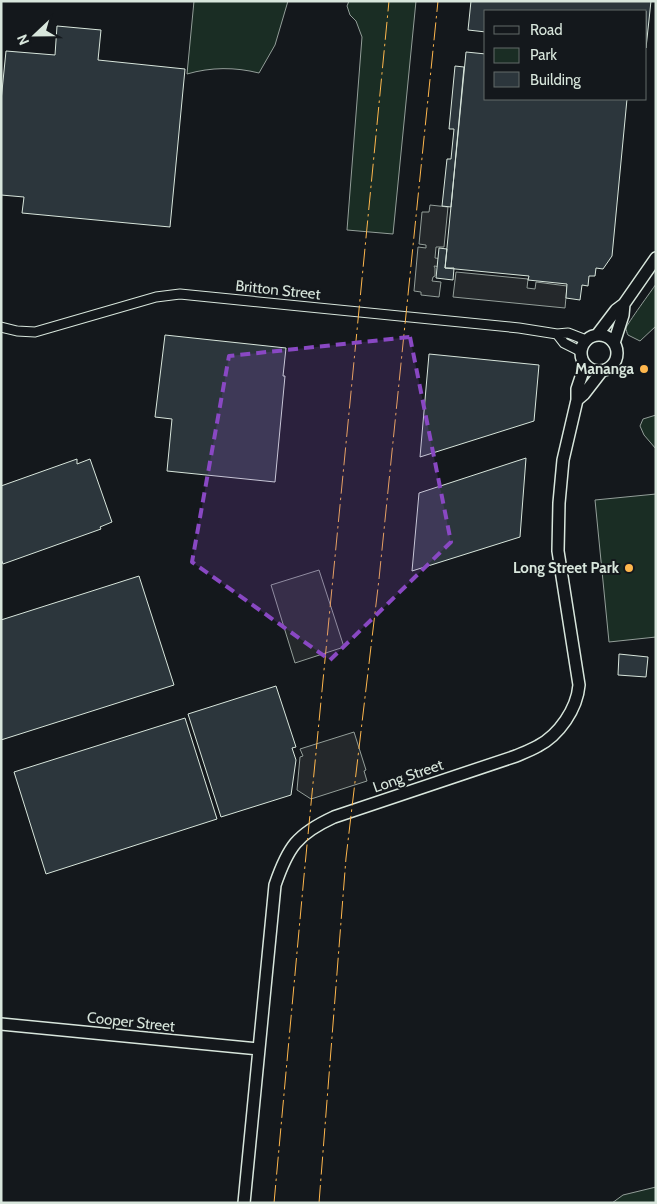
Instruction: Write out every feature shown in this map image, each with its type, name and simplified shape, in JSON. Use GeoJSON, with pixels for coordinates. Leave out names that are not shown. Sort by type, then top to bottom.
{"type":"FeatureCollection","features":[{"type":"Feature","properties":{"kind":"street"},"geometry":{"type":"LineString","coordinates":[[624,304],[623,315],[614,343],[617,355],[616,361],[612,366],[601,372],[590,370],[585,366],[580,357],[580,351],[586,340],[597,335],[616,310],[624,304],[656,258]]}},
{"type":"Feature","properties":{"kind":"street","name":"Britton Street"},"geometry":{"type":"LineString","coordinates":[[1,327],[17,331],[35,332],[156,297],[180,294],[519,328],[557,334],[568,333],[586,340]]}},
{"type":"Feature","properties":{"kind":"street","name":"Britton Street"},"geometry":{"type":"LineString","coordinates":[[557,334],[564,343],[580,351]]}},
{"type":"Feature","properties":{"kind":"street"},"geometry":{"type":"LineString","coordinates":[[597,335],[604,336],[614,343]]}},
{"type":"Feature","properties":{"kind":"street","name":"Long Street"},"geometry":{"type":"LineString","coordinates":[[244,1203],[275,885],[284,859],[294,843],[314,826],[334,817],[516,756],[539,746],[555,734],[569,716],[578,696],[579,685],[558,552],[559,503],[563,460],[577,400],[577,389],[585,366]]}},
{"type":"Feature","properties":{"kind":"street","name":"Long Street"},"geometry":{"type":"LineString","coordinates":[[577,400],[601,372]]}},
{"type":"Feature","properties":{"kind":"street","name":"Cooper Street"},"geometry":{"type":"LineString","coordinates":[[1,1024],[258,1049]]}},
{"type":"Feature","properties":{"kind":"highlighted area"},"geometry":{"type":"Polygon","coordinates":[[[410,337],[451,542],[330,660],[192,562],[229,356],[410,337]]]}},
{"type":"Feature","properties":{"kind":"green space"},"geometry":{"type":"Polygon","coordinates":[[[194,1],[288,1],[275,45],[259,73],[223,69],[187,74],[194,1]]]}},
{"type":"Feature","properties":{"kind":"green space"},"geometry":{"type":"Polygon","coordinates":[[[349,1],[416,1],[393,234],[347,230],[362,37],[356,21],[350,15],[347,6],[349,1]]]}},
{"type":"Feature","properties":{"kind":"green space"},"geometry":{"type":"Polygon","coordinates":[[[656,284],[656,326],[640,341],[628,335],[626,328],[656,284]]]}},
{"type":"Feature","properties":{"kind":"green space"},"geometry":{"type":"Polygon","coordinates":[[[656,415],[656,449],[644,435],[640,426],[643,419],[656,415]]]}},
{"type":"Feature","properties":{"kind":"green space","name":"Long Street Park"},"geometry":{"type":"Polygon","coordinates":[[[656,494],[656,637],[609,642],[595,500],[656,494]]]}},
{"type":"Feature","properties":{"kind":"green space"},"geometry":{"type":"Polygon","coordinates":[[[656,1187],[656,1203],[612,1203],[623,1195],[656,1187]]]}},
{"type":"Feature","properties":{"kind":"shaded area"},"geometry":{"type":"Polygon","coordinates":[[[430,205],[448,207],[444,247],[436,247],[435,258],[443,259],[442,267],[434,266],[435,276],[432,281],[441,282],[439,297],[421,295],[421,292],[414,291],[418,247],[426,248],[426,245],[419,244],[422,212],[429,212],[430,205]]]}},
{"type":"Feature","properties":{"kind":"shaded area"},"geometry":{"type":"Polygon","coordinates":[[[456,272],[528,279],[527,288],[535,289],[536,282],[567,286],[565,308],[453,297],[456,272]]]}},
{"type":"Feature","properties":{"kind":"shaded area"},"geometry":{"type":"Polygon","coordinates":[[[319,570],[344,647],[295,663],[271,585],[319,570]]]}},
{"type":"Feature","properties":{"kind":"shaded area"},"geometry":{"type":"Polygon","coordinates":[[[354,732],[366,770],[364,771],[367,781],[311,799],[297,790],[300,757],[303,756],[300,749],[354,732]]]}},
{"type":"Feature","properties":{"kind":"building"},"geometry":{"type":"Polygon","coordinates":[[[471,1],[651,1],[647,39],[647,10],[484,10],[484,32],[468,30],[471,1]]]}},
{"type":"Feature","properties":{"kind":"building"},"geometry":{"type":"Polygon","coordinates":[[[57,26],[101,30],[98,60],[185,69],[170,227],[22,213],[24,197],[1,195],[1,101],[6,51],[55,55],[57,26]]]}},
{"type":"Feature","properties":{"kind":"building"},"geometry":{"type":"Polygon","coordinates":[[[466,52],[484,54],[484,100],[627,100],[612,256],[603,269],[596,268],[595,276],[589,276],[588,286],[582,285],[580,300],[566,298],[567,284],[528,280],[529,276],[445,268],[466,52]]]}},
{"type":"Feature","properties":{"kind":"building"},"geometry":{"type":"Polygon","coordinates":[[[455,66],[464,67],[451,207],[442,206],[447,159],[451,159],[454,129],[449,129],[455,66]]]}},
{"type":"Feature","properties":{"kind":"building"},"geometry":{"type":"Polygon","coordinates":[[[439,248],[447,249],[445,268],[454,268],[453,280],[436,278],[439,248]]]}},
{"type":"Feature","properties":{"kind":"building"},"geometry":{"type":"Polygon","coordinates":[[[165,335],[286,348],[275,482],[167,471],[172,419],[155,417],[165,335]]]}},
{"type":"Feature","properties":{"kind":"building"},"geometry":{"type":"Polygon","coordinates":[[[429,354],[539,365],[534,421],[420,457],[429,354]]]}},
{"type":"Feature","properties":{"kind":"building"},"geometry":{"type":"Polygon","coordinates":[[[526,458],[520,537],[412,571],[419,493],[526,458]]]}},
{"type":"Feature","properties":{"kind":"building"},"geometry":{"type":"Polygon","coordinates":[[[77,459],[77,464],[90,459],[112,522],[100,527],[101,529],[3,564],[1,559],[1,486],[77,459]]]}},
{"type":"Feature","properties":{"kind":"building"},"geometry":{"type":"Polygon","coordinates":[[[139,576],[174,685],[1,740],[1,620],[139,576]]]}},
{"type":"Feature","properties":{"kind":"building"},"geometry":{"type":"Polygon","coordinates":[[[619,654],[648,657],[646,677],[618,675],[619,654]]]}},
{"type":"Feature","properties":{"kind":"building"},"geometry":{"type":"Polygon","coordinates":[[[276,686],[296,747],[292,748],[296,760],[291,795],[221,817],[188,714],[276,686]]]}},
{"type":"Feature","properties":{"kind":"building"},"geometry":{"type":"Polygon","coordinates":[[[185,718],[217,819],[46,874],[14,772],[185,718]]]}},
{"type":"Feature","properties":{"kind":"power"},"geometry":{"type":"LineString","coordinates":[[274,1203],[389,1]]}},
{"type":"Feature","properties":{"kind":"power"},"geometry":{"type":"LineString","coordinates":[[319,1203],[346,858],[379,579],[438,1]]}},
{"type":"Feature","properties":{"kind":"place","name":"Mananga"},"geometry":{"type":"Point","coordinates":[644,369]}},
{"type":"Feature","properties":{"kind":"place","name":"Long Street Park"},"geometry":{"type":"Point","coordinates":[629,568]}}]}
